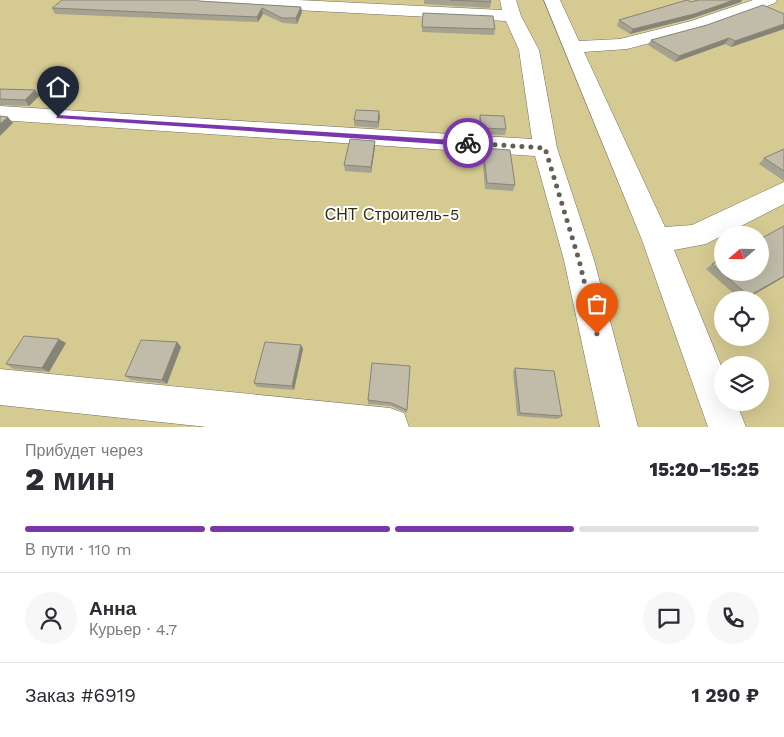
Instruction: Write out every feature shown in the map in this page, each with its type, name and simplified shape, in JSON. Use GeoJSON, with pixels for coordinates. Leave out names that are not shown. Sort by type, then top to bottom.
{"type":"FeatureCollection","features":[{"type":"Feature","properties":{"kind":"street"},"geometry":{"type":"LineString","coordinates":[[201,0],[510,8],[529,50],[545,148],[579,260],[619,427]]}},
{"type":"Feature","properties":{"kind":"street"},"geometry":{"type":"LineString","coordinates":[[552,0],[656,240],[727,427]]}},
{"type":"Feature","properties":{"kind":"street"},"geometry":{"type":"LineString","coordinates":[[574,47],[620,45],[697,24],[769,0]]}},
{"type":"Feature","properties":{"kind":"street"},"geometry":{"type":"LineString","coordinates":[[0,113],[545,148]]}},
{"type":"Feature","properties":{"kind":"street"},"geometry":{"type":"LineString","coordinates":[[656,240],[696,236],[784,192]]}},
{"type":"Feature","properties":{"kind":"street"},"geometry":{"type":"LineString","coordinates":[[0,387],[390,427]]}},
{"type":"Feature","properties":{"kind":"green space","name":"СНТ Строитель-5"},"geometry":{"type":"Polygon","coordinates":[[[0,0],[784,0],[784,427],[0,427],[0,0]]]}},
{"type":"Feature","properties":{"kind":"building"},"geometry":{"type":"Polygon","coordinates":[[[62,0],[197,0],[301,7],[296,18],[282,18],[262,8],[257,17],[52,8],[62,0]]]}},
{"type":"Feature","properties":{"kind":"building"},"geometry":{"type":"Polygon","coordinates":[[[450,0],[490,0],[491,2],[450,0]]]}},
{"type":"Feature","properties":{"kind":"building"},"geometry":{"type":"Polygon","coordinates":[[[687,0],[691,2],[698,0],[734,0],[694,14],[633,29],[619,20],[687,0]]]}},
{"type":"Feature","properties":{"kind":"building"},"geometry":{"type":"Polygon","coordinates":[[[763,5],[784,14],[784,24],[735,41],[729,38],[679,56],[651,40],[707,25],[763,5]]]}},
{"type":"Feature","properties":{"kind":"building"},"geometry":{"type":"Polygon","coordinates":[[[423,13],[493,16],[495,29],[422,27],[423,13]]]}},
{"type":"Feature","properties":{"kind":"building"},"geometry":{"type":"Polygon","coordinates":[[[0,89],[35,90],[25,100],[0,99],[0,89]]]}},
{"type":"Feature","properties":{"kind":"building"},"geometry":{"type":"Polygon","coordinates":[[[356,110],[379,111],[378,122],[354,120],[356,110]]]}},
{"type":"Feature","properties":{"kind":"building"},"geometry":{"type":"Polygon","coordinates":[[[480,115],[504,116],[506,129],[481,128],[480,115]]]}},
{"type":"Feature","properties":{"kind":"building"},"geometry":{"type":"Polygon","coordinates":[[[0,116],[8,117],[0,124],[0,116]]]}},
{"type":"Feature","properties":{"kind":"building"},"geometry":{"type":"Polygon","coordinates":[[[350,139],[375,141],[371,167],[344,165],[350,139]]]}},
{"type":"Feature","properties":{"kind":"building"},"geometry":{"type":"Polygon","coordinates":[[[483,148],[510,150],[515,185],[487,183],[483,148]]]}},
{"type":"Feature","properties":{"kind":"building"},"geometry":{"type":"Polygon","coordinates":[[[784,149],[784,171],[764,158],[784,149]]]}},
{"type":"Feature","properties":{"kind":"building"},"geometry":{"type":"Polygon","coordinates":[[[784,226],[784,276],[758,291],[743,291],[732,281],[769,281],[769,234],[784,226]]]}},
{"type":"Feature","properties":{"kind":"building"},"geometry":{"type":"Polygon","coordinates":[[[24,336],[59,339],[42,368],[6,364],[24,336]]]}},
{"type":"Feature","properties":{"kind":"building"},"geometry":{"type":"Polygon","coordinates":[[[141,340],[177,342],[162,380],[125,376],[141,340]]]}},
{"type":"Feature","properties":{"kind":"building"},"geometry":{"type":"Polygon","coordinates":[[[265,342],[301,345],[292,386],[254,383],[265,342]]]}},
{"type":"Feature","properties":{"kind":"building"},"geometry":{"type":"Polygon","coordinates":[[[372,363],[410,366],[407,410],[391,403],[368,400],[372,363]]]}},
{"type":"Feature","properties":{"kind":"building"},"geometry":{"type":"Polygon","coordinates":[[[515,368],[554,371],[562,416],[520,413],[515,368]]]}},
{"type":"Feature","properties":{"kind":"way so far"},"geometry":{"type":"LineString","coordinates":[[468,143],[545,148],[579,260],[597,334]]}},
{"type":"Feature","properties":{"kind":"route"},"geometry":{"type":"LineString","coordinates":[[58,117],[468,143]]}}]}
